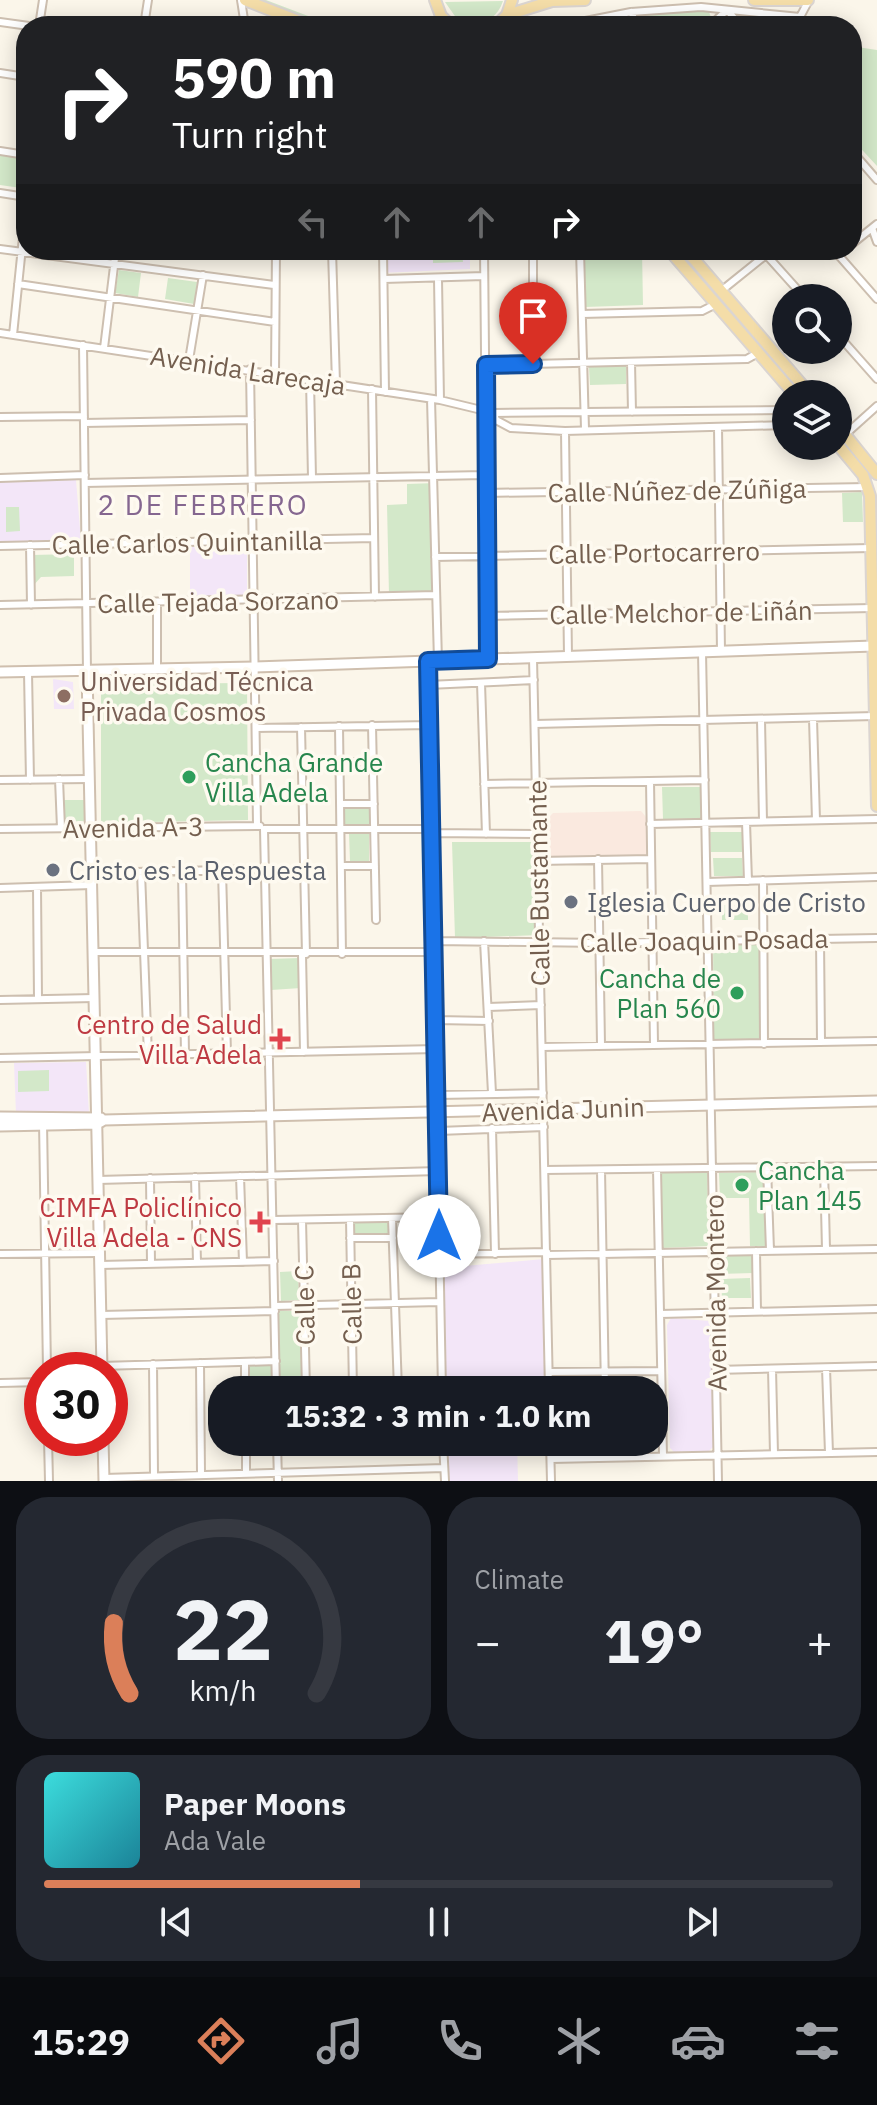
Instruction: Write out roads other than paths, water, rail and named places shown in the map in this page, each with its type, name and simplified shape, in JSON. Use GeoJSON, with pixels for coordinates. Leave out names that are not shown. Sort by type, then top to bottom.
{"type":"FeatureCollection","features":[{"type":"Feature","properties":{"kind":"main road"},"geometry":{"type":"LineString","coordinates":[[243,0],[285,16]]}},
{"type":"Feature","properties":{"kind":"main road"},"geometry":{"type":"LineString","coordinates":[[505,16],[552,1],[585,0]]}},
{"type":"Feature","properties":{"kind":"main road"},"geometry":{"type":"LineString","coordinates":[[754,0],[809,0]]}},
{"type":"Feature","properties":{"kind":"main road"},"geometry":{"type":"LineString","coordinates":[[678,260],[782,380]]}},
{"type":"Feature","properties":{"kind":"main road"},"geometry":{"type":"LineString","coordinates":[[695,260],[798,380]]}},
{"type":"Feature","properties":{"kind":"main road"},"geometry":{"type":"LineString","coordinates":[[852,448],[876,471]]}},
{"type":"Feature","properties":{"kind":"main road"},"geometry":{"type":"LineString","coordinates":[[852,458],[868,487],[873,548],[877,806]]}},
{"type":"Feature","properties":{"kind":"street"},"geometry":{"type":"LineString","coordinates":[[612,16],[701,7],[790,16]]}},
{"type":"Feature","properties":{"kind":"street"},"geometry":{"type":"LineString","coordinates":[[721,16],[727,10]]}},
{"type":"Feature","properties":{"kind":"street"},"geometry":{"type":"LineString","coordinates":[[727,10],[732,16]]}},
{"type":"Feature","properties":{"kind":"street"},"geometry":{"type":"LineString","coordinates":[[631,12],[633,16]]}},
{"type":"Feature","properties":{"kind":"street"},"geometry":{"type":"LineString","coordinates":[[862,163],[877,180]]}},
{"type":"Feature","properties":{"kind":"street"},"geometry":{"type":"LineString","coordinates":[[874,226],[877,242]]}},
{"type":"Feature","properties":{"kind":"street"},"geometry":{"type":"LineString","coordinates":[[13,335],[20,260]]}},
{"type":"Feature","properties":{"kind":"street"},"geometry":{"type":"LineString","coordinates":[[83,260],[274,285]]}},
{"type":"Feature","properties":{"kind":"street"},"geometry":{"type":"LineString","coordinates":[[104,348],[115,260]]}},
{"type":"Feature","properties":{"kind":"street"},"geometry":{"type":"LineString","coordinates":[[275,260],[275,373]]}},
{"type":"Feature","properties":{"kind":"street"},"geometry":{"type":"LineString","coordinates":[[332,260],[336,383]]}},
{"type":"Feature","properties":{"kind":"street"},"geometry":{"type":"LineString","coordinates":[[383,260],[385,392]]}},
{"type":"Feature","properties":{"kind":"street"},"geometry":{"type":"LineString","coordinates":[[484,260],[490,411],[484,475],[488,659]]}},
{"type":"Feature","properties":{"kind":"street"},"geometry":{"type":"LineString","coordinates":[[533,260],[533,364]]}},
{"type":"Feature","properties":{"kind":"street"},"geometry":{"type":"LineString","coordinates":[[580,260],[585,429]]}},
{"type":"Feature","properties":{"kind":"street"},"geometry":{"type":"LineString","coordinates":[[721,291],[758,260]]}},
{"type":"Feature","properties":{"kind":"street"},"geometry":{"type":"LineString","coordinates":[[774,260],[793,284]]}},
{"type":"Feature","properties":{"kind":"street"},"geometry":{"type":"LineString","coordinates":[[845,260],[877,299]]}},
{"type":"Feature","properties":{"kind":"street"},"geometry":{"type":"LineString","coordinates":[[189,360],[203,275]]}},
{"type":"Feature","properties":{"kind":"street"},"geometry":{"type":"LineString","coordinates":[[384,279],[484,276]]}},
{"type":"Feature","properties":{"kind":"street"},"geometry":{"type":"LineString","coordinates":[[438,279],[440,400]]}},
{"type":"Feature","properties":{"kind":"street"},"geometry":{"type":"LineString","coordinates":[[18,284],[275,322]]}},
{"type":"Feature","properties":{"kind":"street"},"geometry":{"type":"LineString","coordinates":[[582,314],[702,311],[716,304]]}},
{"type":"Feature","properties":{"kind":"street","name":"Avenida Larecaja"},"geometry":{"type":"LineString","coordinates":[[0,333],[250,369],[490,411],[584,414],[772,410]]}},
{"type":"Feature","properties":{"kind":"street"},"geometry":{"type":"LineString","coordinates":[[83,345],[85,603],[99,1120],[102,1352]]}},
{"type":"Feature","properties":{"kind":"street"},"geometry":{"type":"LineString","coordinates":[[852,351],[877,379]]}},
{"type":"Feature","properties":{"kind":"street"},"geometry":{"type":"LineString","coordinates":[[486,365],[747,359],[758,353]]}},
{"type":"Feature","properties":{"kind":"street"},"geometry":{"type":"LineString","coordinates":[[631,362],[632,412]]}},
{"type":"Feature","properties":{"kind":"street"},"geometry":{"type":"LineString","coordinates":[[250,369],[257,824],[264,829],[537,834]]}},
{"type":"Feature","properties":{"kind":"street"},"geometry":{"type":"LineString","coordinates":[[310,380],[312,478]]}},
{"type":"Feature","properties":{"kind":"street"},"geometry":{"type":"LineString","coordinates":[[372,389],[375,597]]}},
{"type":"Feature","properties":{"kind":"street"},"geometry":{"type":"LineString","coordinates":[[431,399],[436,595],[433,661],[428,685],[439,1112],[442,1376]]}},
{"type":"Feature","properties":{"kind":"street"},"geometry":{"type":"LineString","coordinates":[[852,427],[877,406]]}},
{"type":"Feature","properties":{"kind":"street","name":"Avenida Larecaja"},"geometry":{"type":"LineString","coordinates":[[490,411],[496,420],[511,428],[565,431],[772,425]]}},
{"type":"Feature","properties":{"kind":"street"},"geometry":{"type":"LineString","coordinates":[[0,417],[251,420]]}},
{"type":"Feature","properties":{"kind":"street"},"geometry":{"type":"LineString","coordinates":[[718,427],[721,651]]}},
{"type":"Feature","properties":{"kind":"street"},"geometry":{"type":"LineString","coordinates":[[565,431],[568,656]]}},
{"type":"Feature","properties":{"kind":"street"},"geometry":{"type":"LineString","coordinates":[[0,478],[85,475]]}},
{"type":"Feature","properties":{"kind":"street"},"geometry":{"type":"LineString","coordinates":[[85,483],[484,475]]}},
{"type":"Feature","properties":{"kind":"street","name":"Calle Núñez de Zúñiga"},"geometry":{"type":"LineString","coordinates":[[485,493],[868,487]]}},
{"type":"Feature","properties":{"kind":"street","name":"Calle Carlos Quintanilla"},"geometry":{"type":"LineString","coordinates":[[0,546],[374,538]]}},
{"type":"Feature","properties":{"kind":"street"},"geometry":{"type":"LineString","coordinates":[[30,545],[31,605]]}},
{"type":"Feature","properties":{"kind":"street","name":"Calle Portocarrero"},"geometry":{"type":"LineString","coordinates":[[435,557],[873,548]]}},
{"type":"Feature","properties":{"kind":"street","name":"Calle Tejada Sorzano"},"geometry":{"type":"LineString","coordinates":[[0,605],[436,595]]}},
{"type":"Feature","properties":{"kind":"street"},"geometry":{"type":"LineString","coordinates":[[157,602],[157,669]]}},
{"type":"Feature","properties":{"kind":"street","name":"Calle Melchor de Liñán"},"geometry":{"type":"LineString","coordinates":[[488,616],[873,608]]}},
{"type":"Feature","properties":{"kind":"street"},"geometry":{"type":"LineString","coordinates":[[0,672],[255,667],[876,646]]}},
{"type":"Feature","properties":{"kind":"street","name":"Avenida Montero"},"geometry":{"type":"LineString","coordinates":[[702,652],[718,1481]]}},
{"type":"Feature","properties":{"kind":"street","name":"Calle Bustamante"},"geometry":{"type":"LineString","coordinates":[[533,658],[549,1376]]}},
{"type":"Feature","properties":{"kind":"street"},"geometry":{"type":"LineString","coordinates":[[28,672],[30,780]]}},
{"type":"Feature","properties":{"kind":"street"},"geometry":{"type":"LineString","coordinates":[[428,685],[534,680]]}},
{"type":"Feature","properties":{"kind":"street"},"geometry":{"type":"LineString","coordinates":[[481,683],[486,834]]}},
{"type":"Feature","properties":{"kind":"street"},"geometry":{"type":"LineString","coordinates":[[535,724],[875,716]]}},
{"type":"Feature","properties":{"kind":"street"},"geometry":{"type":"LineString","coordinates":[[813,719],[816,820]]}},
{"type":"Feature","properties":{"kind":"street"},"geometry":{"type":"LineString","coordinates":[[761,720],[763,821]]}},
{"type":"Feature","properties":{"kind":"street"},"geometry":{"type":"LineString","coordinates":[[372,725],[376,920]]}},
{"type":"Feature","properties":{"kind":"street"},"geometry":{"type":"LineString","coordinates":[[257,728],[429,725]]}},
{"type":"Feature","properties":{"kind":"street"},"geometry":{"type":"LineString","coordinates":[[339,726],[342,954]]}},
{"type":"Feature","properties":{"kind":"street"},"geometry":{"type":"LineString","coordinates":[[301,727],[304,1052]]}},
{"type":"Feature","properties":{"kind":"street"},"geometry":{"type":"LineString","coordinates":[[340,762],[373,762]]}},
{"type":"Feature","properties":{"kind":"street"},"geometry":{"type":"LineString","coordinates":[[59,779],[61,828]]}},
{"type":"Feature","properties":{"kind":"street"},"geometry":{"type":"LineString","coordinates":[[0,780],[89,779]]}},
{"type":"Feature","properties":{"kind":"street"},"geometry":{"type":"LineString","coordinates":[[484,784],[705,780]]}},
{"type":"Feature","properties":{"kind":"street"},"geometry":{"type":"LineString","coordinates":[[650,781],[654,1045]]}},
{"type":"Feature","properties":{"kind":"street"},"geometry":{"type":"LineString","coordinates":[[340,804],[374,804]]}},
{"type":"Feature","properties":{"kind":"street"},"geometry":{"type":"LineString","coordinates":[[650,824],[877,819]]}},
{"type":"Feature","properties":{"kind":"street"},"geometry":{"type":"LineString","coordinates":[[746,822],[748,881]]}},
{"type":"Feature","properties":{"kind":"street","name":"Avenida A-3"},"geometry":{"type":"LineString","coordinates":[[0,829],[257,824]]}},
{"type":"Feature","properties":{"kind":"street"},"geometry":{"type":"LineString","coordinates":[[264,829],[276,1376]]}},
{"type":"Feature","properties":{"kind":"street"},"geometry":{"type":"LineString","coordinates":[[598,859],[602,943],[601,1045]]}},
{"type":"Feature","properties":{"kind":"street"},"geometry":{"type":"LineString","coordinates":[[538,861],[651,859]]}},
{"type":"Feature","properties":{"kind":"street"},"geometry":{"type":"LineString","coordinates":[[342,866],[375,866]]}},
{"type":"Feature","properties":{"kind":"street"},"geometry":{"type":"LineString","coordinates":[[91,873],[265,869]]}},
{"type":"Feature","properties":{"kind":"street"},"geometry":{"type":"LineString","coordinates":[[182,871],[185,1054]]}},
{"type":"Feature","properties":{"kind":"street"},"geometry":{"type":"LineString","coordinates":[[222,871],[227,1053]]}},
{"type":"Feature","properties":{"kind":"street"},"geometry":{"type":"LineString","coordinates":[[141,872],[148,1056]]}},
{"type":"Feature","properties":{"kind":"street"},"geometry":{"type":"LineString","coordinates":[[707,882],[877,877]]}},
{"type":"Feature","properties":{"kind":"street"},"geometry":{"type":"LineString","coordinates":[[763,880],[764,1044]]}},
{"type":"Feature","properties":{"kind":"street"},"geometry":{"type":"LineString","coordinates":[[0,888],[92,885]]}},
{"type":"Feature","properties":{"kind":"street"},"geometry":{"type":"LineString","coordinates":[[37,887],[38,999]]}},
{"type":"Feature","properties":{"kind":"street","name":"Calle Joaquin Posada"},"geometry":{"type":"LineString","coordinates":[[435,941],[602,943],[877,938]]}},
{"type":"Feature","properties":{"kind":"street"},"geometry":{"type":"LineString","coordinates":[[820,939],[821,1042]]}},
{"type":"Feature","properties":{"kind":"street"},"geometry":{"type":"LineString","coordinates":[[484,941],[492,1093]]}},
{"type":"Feature","properties":{"kind":"street"},"geometry":{"type":"LineString","coordinates":[[93,952],[435,952]]}},
{"type":"Feature","properties":{"kind":"street"},"geometry":{"type":"LineString","coordinates":[[0,1000],[94,998]]}},
{"type":"Feature","properties":{"kind":"street"},"geometry":{"type":"LineString","coordinates":[[488,1007],[541,1005]]}},
{"type":"Feature","properties":{"kind":"street"},"geometry":{"type":"LineString","coordinates":[[437,1020],[489,1021]]}},
{"type":"Feature","properties":{"kind":"street"},"geometry":{"type":"LineString","coordinates":[[542,1047],[877,1041]]}},
{"type":"Feature","properties":{"kind":"street"},"geometry":{"type":"LineString","coordinates":[[0,1058],[437,1049]]}},
{"type":"Feature","properties":{"kind":"street","name":"Avenida Junin"},"geometry":{"type":"LineString","coordinates":[[438,1095],[543,1093]]}},
{"type":"Feature","properties":{"kind":"street","name":"Avenida Junin"},"geometry":{"type":"LineString","coordinates":[[0,1126],[43,1121],[877,1101]]}},
{"type":"Feature","properties":{"kind":"street","name":"Avenida Junin"},"geometry":{"type":"LineString","coordinates":[[0,1117],[43,1121]]}},
{"type":"Feature","properties":{"kind":"street"},"geometry":{"type":"LineString","coordinates":[[43,1121],[47,1352]]}},
{"type":"Feature","properties":{"kind":"street","name":"Avenida Junin"},"geometry":{"type":"LineString","coordinates":[[439,1131],[544,1127]]}},
{"type":"Feature","properties":{"kind":"street"},"geometry":{"type":"LineString","coordinates":[[492,1128],[495,1254]]}},
{"type":"Feature","properties":{"kind":"street"},"geometry":{"type":"LineString","coordinates":[[545,1170],[877,1166]]}},
{"type":"Feature","properties":{"kind":"street"},"geometry":{"type":"LineString","coordinates":[[767,1167],[770,1250]]}},
{"type":"Feature","properties":{"kind":"street"},"geometry":{"type":"LineString","coordinates":[[824,1167],[826,1249]]}},
{"type":"Feature","properties":{"kind":"street"},"geometry":{"type":"LineString","coordinates":[[657,1169],[661,1376]]}},
{"type":"Feature","properties":{"kind":"street"},"geometry":{"type":"LineString","coordinates":[[601,1170],[604,1376]]}},
{"type":"Feature","properties":{"kind":"street"},"geometry":{"type":"LineString","coordinates":[[98,1180],[439,1171]]}},
{"type":"Feature","properties":{"kind":"street"},"geometry":{"type":"LineString","coordinates":[[240,1176],[243,1262]]}},
{"type":"Feature","properties":{"kind":"street"},"geometry":{"type":"LineString","coordinates":[[195,1177],[197,1263]]}},
{"type":"Feature","properties":{"kind":"street"},"geometry":{"type":"LineString","coordinates":[[150,1178],[151,1264]]}},
{"type":"Feature","properties":{"kind":"street"},"geometry":{"type":"LineString","coordinates":[[273,1220],[439,1217]]}},
{"type":"Feature","properties":{"kind":"street"},"geometry":{"type":"LineString","coordinates":[[392,1218],[397,1376]]}},
{"type":"Feature","properties":{"kind":"street","name":"Calle B"},"geometry":{"type":"LineString","coordinates":[[350,1219],[353,1376]]}},
{"type":"Feature","properties":{"kind":"street","name":"Calle C"},"geometry":{"type":"LineString","coordinates":[[302,1220],[306,1376]]}},
{"type":"Feature","properties":{"kind":"street"},"geometry":{"type":"LineString","coordinates":[[350,1238],[393,1238]]}},
{"type":"Feature","properties":{"kind":"street"},"geometry":{"type":"LineString","coordinates":[[439,1254],[877,1249]]}},
{"type":"Feature","properties":{"kind":"street"},"geometry":{"type":"LineString","coordinates":[[756,1251],[757,1311]]}},
{"type":"Feature","properties":{"kind":"street"},"geometry":{"type":"LineString","coordinates":[[0,1254],[99,1253]]}},
{"type":"Feature","properties":{"kind":"street"},"geometry":{"type":"LineString","coordinates":[[100,1265],[274,1261]]}},
{"type":"Feature","properties":{"kind":"street"},"geometry":{"type":"LineString","coordinates":[[101,1315],[439,1302]]}},
{"type":"Feature","properties":{"kind":"street"},"geometry":{"type":"LineString","coordinates":[[660,1314],[877,1309]]}},
{"type":"Feature","properties":{"kind":"street"},"geometry":{"type":"LineString","coordinates":[[128,1366],[276,1361]]}},
{"type":"Feature","properties":{"kind":"street"},"geometry":{"type":"LineString","coordinates":[[245,1362],[245,1376]]}},
{"type":"Feature","properties":{"kind":"street"},"geometry":{"type":"LineString","coordinates":[[198,1476],[200,1363]]}},
{"type":"Feature","properties":{"kind":"street"},"geometry":{"type":"LineString","coordinates":[[153,1364],[154,1475]]}},
{"type":"Feature","properties":{"kind":"street"},"geometry":{"type":"LineString","coordinates":[[716,1370],[877,1366]]}},
{"type":"Feature","properties":{"kind":"street"},"geometry":{"type":"LineString","coordinates":[[826,1368],[829,1453]]}},
{"type":"Feature","properties":{"kind":"street"},"geometry":{"type":"LineString","coordinates":[[772,1369],[774,1454]]}},
{"type":"Feature","properties":{"kind":"street"},"geometry":{"type":"LineString","coordinates":[[549,1372],[661,1371]]}},
{"type":"Feature","properties":{"kind":"street"},"geometry":{"type":"LineString","coordinates":[[0,1383],[24,1382]]}},
{"type":"Feature","properties":{"kind":"street"},"geometry":{"type":"LineString","coordinates":[[668,1456],[877,1452]]}},
{"type":"Feature","properties":{"kind":"street"},"geometry":{"type":"LineString","coordinates":[[48,1456],[49,1481]]}},
{"type":"Feature","properties":{"kind":"street"},"geometry":{"type":"LineString","coordinates":[[103,1456],[104,1480],[154,1475],[246,1474],[278,1477],[444,1468]]}},
{"type":"Feature","properties":{"kind":"street"},"geometry":{"type":"LineString","coordinates":[[246,1456],[246,1474]]}},
{"type":"Feature","properties":{"kind":"street"},"geometry":{"type":"LineString","coordinates":[[277,1456],[278,1477]]}},
{"type":"Feature","properties":{"kind":"street"},"geometry":{"type":"LineString","coordinates":[[444,1456],[445,1481]]}},
{"type":"Feature","properties":{"kind":"street"},"geometry":{"type":"LineString","coordinates":[[551,1456],[551,1481]]}},
{"type":"Feature","properties":{"kind":"street"},"geometry":{"type":"LineString","coordinates":[[551,1459],[663,1456]]}},
{"type":"Feature","properties":{"kind":"place","name":"Universidad Técnica Privada Cosmos"},"geometry":{"type":"Point","coordinates":[64,696]}},
{"type":"Feature","properties":{"kind":"place","name":"Cancha Grande Villa Adela"},"geometry":{"type":"Point","coordinates":[189,777]}},
{"type":"Feature","properties":{"kind":"place","name":"Cristo es la Respuesta"},"geometry":{"type":"Point","coordinates":[53,870]}},
{"type":"Feature","properties":{"kind":"place","name":"Iglesia Cuerpo de Cristo"},"geometry":{"type":"Point","coordinates":[571,902]}},
{"type":"Feature","properties":{"kind":"place","name":"Cancha de Plan 560"},"geometry":{"type":"Point","coordinates":[737,993]}},
{"type":"Feature","properties":{"kind":"place","name":"Centro de Salud Villa Adela"},"geometry":{"type":"Point","coordinates":[280,1039]}},
{"type":"Feature","properties":{"kind":"place","name":"Cancha Plan 145"},"geometry":{"type":"Point","coordinates":[742,1185]}},
{"type":"Feature","properties":{"kind":"place","name":"CIMFA Policlínico Villa Adela - CNS"},"geometry":{"type":"Point","coordinates":[260,1222]}},
{"type":"Feature","properties":{"kind":"district","name":"2 DE FEBRERO"},"geometry":{"type":"Point","coordinates":[203,504]}}]}
